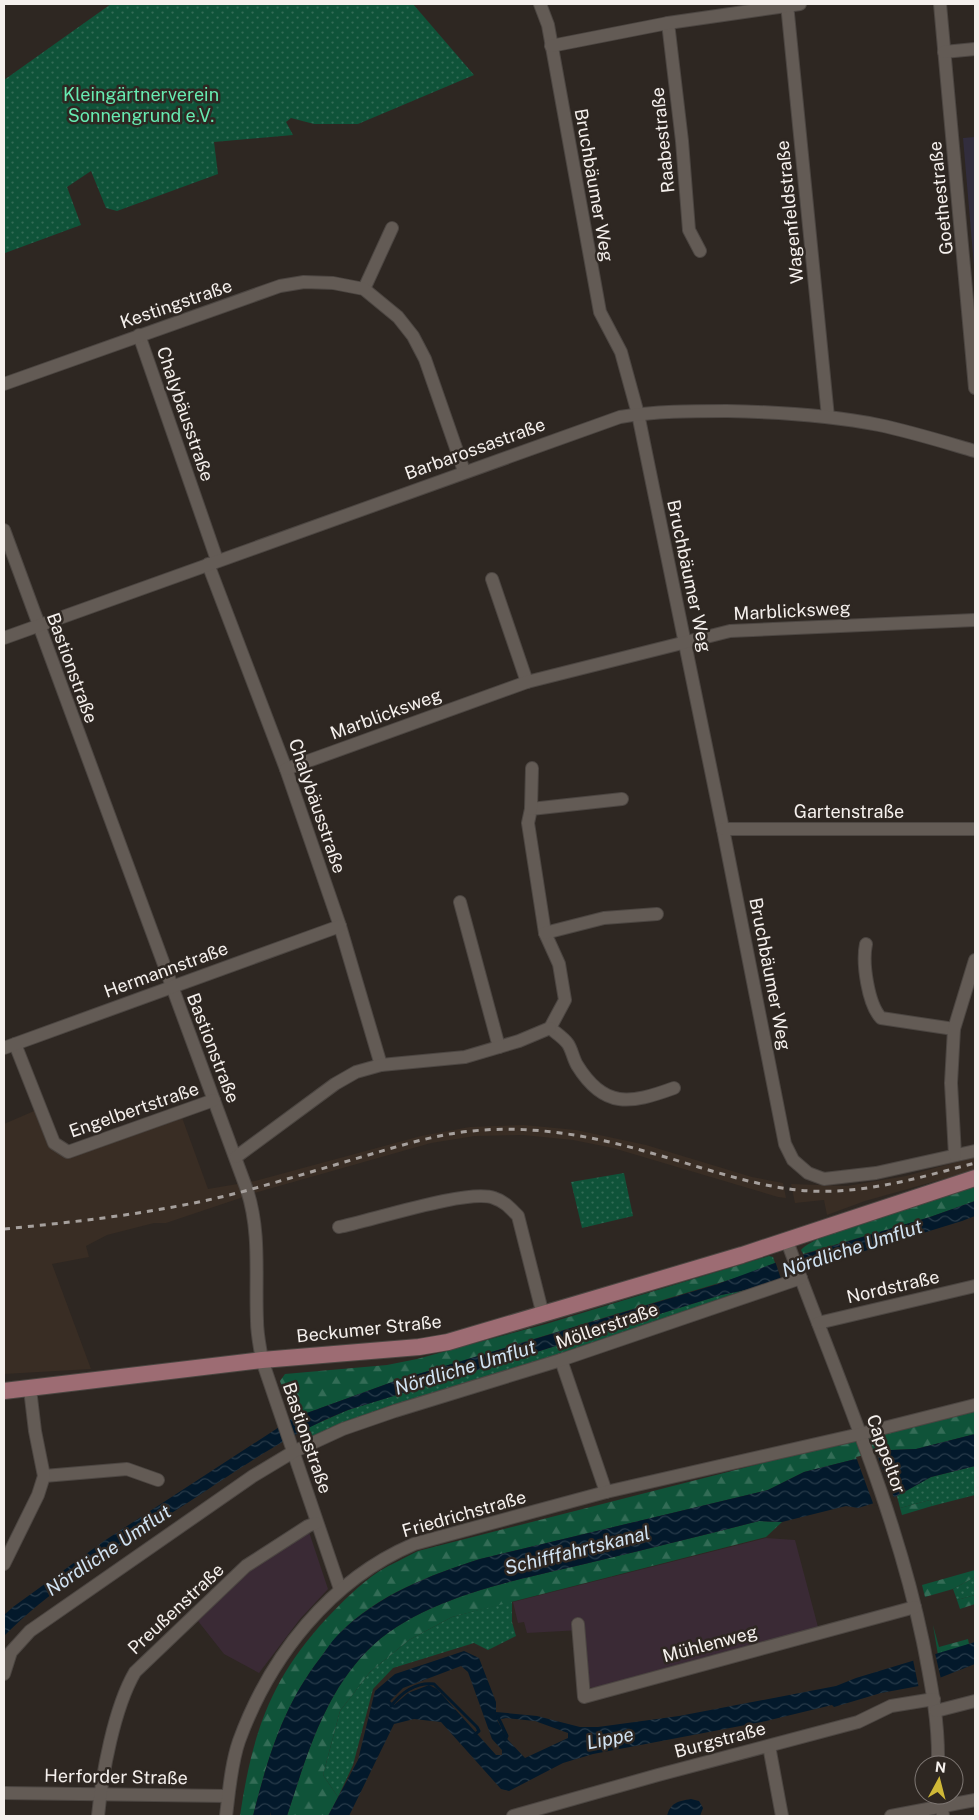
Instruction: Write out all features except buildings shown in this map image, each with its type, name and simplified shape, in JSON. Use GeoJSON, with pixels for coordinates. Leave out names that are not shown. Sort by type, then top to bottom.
{"type":"FeatureCollection","features":[{"type":"Feature","properties":{"kind":"main road","name":"Beckumer Straße"},"geometry":{"type":"LineString","coordinates":[[4,1391],[262,1360],[419,1347],[448,1342],[789,1248],[910,1198],[975,1178]]}},
{"type":"Feature","properties":{"kind":"street","name":"Bruchbäumer Weg"},"geometry":{"type":"LineString","coordinates":[[540,4],[548,25],[600,312],[621,352],[638,414],[724,830],[785,1144],[792,1160],[808,1173],[824,1179],[842,1179],[955,1155]]}},
{"type":"Feature","properties":{"kind":"street"},"geometry":{"type":"LineString","coordinates":[[551,46],[668,23],[787,4],[800,4]]}},
{"type":"Feature","properties":{"kind":"street","name":"Wagenfeldstraße"},"geometry":{"type":"LineString","coordinates":[[787,4],[828,417]]}},
{"type":"Feature","properties":{"kind":"street","name":"Goethestraße"},"geometry":{"type":"LineString","coordinates":[[940,4],[975,388]]}},
{"type":"Feature","properties":{"kind":"street","name":"Raabestraße"},"geometry":{"type":"LineString","coordinates":[[668,23],[682,140],[689,230],[700,251]]}},
{"type":"Feature","properties":{"kind":"street"},"geometry":{"type":"LineString","coordinates":[[944,52],[975,49]]}},
{"type":"Feature","properties":{"kind":"street"},"geometry":{"type":"LineString","coordinates":[[364,290],[392,228]]}},
{"type":"Feature","properties":{"kind":"street","name":"Kestingstraße"},"geometry":{"type":"LineString","coordinates":[[4,384],[280,286],[333,283],[364,290],[398,317],[414,336],[425,359],[464,471]]}},
{"type":"Feature","properties":{"kind":"street","name":"Chalybäusstraße"},"geometry":{"type":"LineString","coordinates":[[139,335],[213,562],[340,926],[381,1065]]}},
{"type":"Feature","properties":{"kind":"street","name":"Barbarossastraße"},"geometry":{"type":"LineString","coordinates":[[4,638],[595,424],[638,414],[687,411],[776,412],[828,417],[879,425],[975,452]]}},
{"type":"Feature","properties":{"kind":"street","name":"Bastionstraße"},"geometry":{"type":"LineString","coordinates":[[4,530],[171,987],[236,1157],[254,1215],[257,1246],[257,1324],[262,1360],[340,1589]]}},
{"type":"Feature","properties":{"kind":"street"},"geometry":{"type":"LineString","coordinates":[[492,579],[527,682]]}},
{"type":"Feature","properties":{"kind":"street","name":"Marblicksweg"},"geometry":{"type":"LineString","coordinates":[[286,769],[527,682],[730,631],[975,620]]}},
{"type":"Feature","properties":{"kind":"street"},"geometry":{"type":"LineString","coordinates":[[236,1157],[335,1084],[356,1072],[381,1065],[465,1057],[550,1028],[565,1000],[559,964],[545,933],[528,823],[531,809],[532,768]]}},
{"type":"Feature","properties":{"kind":"street"},"geometry":{"type":"LineString","coordinates":[[531,809],[622,799]]}},
{"type":"Feature","properties":{"kind":"street","name":"Gartenstraße"},"geometry":{"type":"LineString","coordinates":[[724,830],[975,829]]}},
{"type":"Feature","properties":{"kind":"street"},"geometry":{"type":"LineString","coordinates":[[460,902],[498,1047]]}},
{"type":"Feature","properties":{"kind":"street"},"geometry":{"type":"LineString","coordinates":[[545,933],[604,918],[657,914]]}},
{"type":"Feature","properties":{"kind":"street","name":"Hermannstraße"},"geometry":{"type":"LineString","coordinates":[[10,1046],[340,926]]}},
{"type":"Feature","properties":{"kind":"street"},"geometry":{"type":"LineString","coordinates":[[866,944],[863,958],[875,1011],[881,1018],[954,1030]]}},
{"type":"Feature","properties":{"kind":"street"},"geometry":{"type":"LineString","coordinates":[[975,960],[954,1030],[951,1083],[955,1155],[975,1151]]}},
{"type":"Feature","properties":{"kind":"street"},"geometry":{"type":"LineString","coordinates":[[550,1028],[568,1043],[586,1079],[594,1088],[608,1096],[621,1101],[635,1100],[674,1088]]}},
{"type":"Feature","properties":{"kind":"street","name":"Engelbertstraße"},"geometry":{"type":"LineString","coordinates":[[10,1046],[54,1144],[68,1152],[214,1100]]}},
{"type":"Feature","properties":{"kind":"street"},"geometry":{"type":"LineString","coordinates":[[339,1227],[435,1203],[477,1196],[492,1197],[507,1204],[518,1216],[543,1315]]}},
{"type":"Feature","properties":{"kind":"street","name":"Cappeltor"},"geometry":{"type":"LineString","coordinates":[[789,1248],[885,1502],[915,1607],[932,1685],[936,1705],[938,1755]]}},
{"type":"Feature","properties":{"kind":"street","name":"Möllerstraße"},"geometry":{"type":"LineString","coordinates":[[4,1674],[11,1652],[30,1631],[292,1447],[395,1410],[561,1360],[800,1276]]}},
{"type":"Feature","properties":{"kind":"street","name":"Nordstraße"},"geometry":{"type":"LineString","coordinates":[[818,1323],[975,1286]]}},
{"type":"Feature","properties":{"kind":"street"},"geometry":{"type":"LineString","coordinates":[[561,1360],[606,1492]]}},
{"type":"Feature","properties":{"kind":"street"},"geometry":{"type":"LineString","coordinates":[[4,1564],[38,1495],[44,1476],[35,1431],[30,1389]]}},
{"type":"Feature","properties":{"kind":"street","name":"Friedrichstraße"},"geometry":{"type":"LineString","coordinates":[[226,1816],[228,1796],[239,1743],[271,1672],[301,1631],[340,1589],[395,1552],[414,1544],[606,1492],[860,1434],[975,1405]]}},
{"type":"Feature","properties":{"kind":"street"},"geometry":{"type":"LineString","coordinates":[[44,1476],[126,1469],[158,1480]]}},
{"type":"Feature","properties":{"kind":"street","name":"Preußenstraße"},"geometry":{"type":"LineString","coordinates":[[98,1816],[100,1794],[120,1708],[128,1684],[135,1672],[246,1566],[308,1526],[316,1523]]}},
{"type":"Feature","properties":{"kind":"street","name":"Mühlenweg"},"geometry":{"type":"LineString","coordinates":[[578,1624],[584,1697],[915,1607]]}},
{"type":"Feature","properties":{"kind":"street","name":"Burgstraße"},"geometry":{"type":"LineString","coordinates":[[514,1816],[858,1722],[891,1706],[913,1701],[936,1705],[975,1701]]}},
{"type":"Feature","properties":{"kind":"street"},"geometry":{"type":"LineString","coordinates":[[769,1746],[782,1816]]}},
{"type":"Feature","properties":{"kind":"street","name":"Herforder Straße"},"geometry":{"type":"LineString","coordinates":[[4,1793],[228,1796]]}},
{"type":"Feature","properties":{"kind":"street"},"geometry":{"type":"LineString","coordinates":[[891,1816],[942,1812],[975,1800]]}},
{"type":"Feature","properties":{"kind":"shaded area"},"geometry":{"type":"Polygon","coordinates":[[[975,137],[975,278],[963,138],[975,137]]]}},
{"type":"Feature","properties":{"kind":"shaded area"},"geometry":{"type":"Polygon","coordinates":[[[41,1108],[54,1143],[68,1152],[180,1112],[208,1189],[255,1181],[421,1136],[470,1127],[524,1125],[576,1130],[646,1145],[752,1177],[783,1183],[786,1198],[613,1148],[573,1140],[523,1135],[475,1136],[431,1143],[258,1192],[166,1223],[154,1223],[107,1235],[86,1246],[89,1257],[52,1264],[91,1369],[4,1374],[4,1124],[41,1108]]]}},
{"type":"Feature","properties":{"kind":"shaded area"},"geometry":{"type":"Polygon","coordinates":[[[975,1157],[975,1170],[865,1201],[827,1215],[824,1200],[795,1203],[791,1184],[847,1186],[906,1176],[975,1157]]]}},
{"type":"Feature","properties":{"kind":"shaded area"},"geometry":{"type":"Polygon","coordinates":[[[309,1532],[328,1589],[300,1619],[259,1673],[224,1654],[198,1621],[252,1569],[309,1532]]]}},
{"type":"Feature","properties":{"kind":"shaded area"},"geometry":{"type":"Polygon","coordinates":[[[766,1538],[795,1540],[818,1627],[594,1688],[589,1687],[581,1630],[527,1633],[524,1622],[518,1623],[513,1602],[766,1538]]]}},
{"type":"Feature","properties":{"kind":"green space","name":"Kleingärtnerverein Sonnengrund e.V."},"geometry":{"type":"Polygon","coordinates":[[[111,4],[413,4],[474,75],[358,124],[314,124],[291,118],[286,122],[293,135],[214,142],[218,174],[117,211],[106,208],[91,171],[67,187],[81,225],[5,253],[4,80],[111,4]]]}},
{"type":"Feature","properties":{"kind":"green space"},"geometry":{"type":"Polygon","coordinates":[[[624,1173],[633,1216],[582,1228],[571,1182],[624,1173]]]}},
{"type":"Feature","properties":{"kind":"green space"},"geometry":{"type":"Polygon","coordinates":[[[975,1186],[975,1201],[930,1217],[803,1254],[801,1250],[812,1242],[855,1224],[975,1186]]]}},
{"type":"Feature","properties":{"kind":"green space"},"geometry":{"type":"Polygon","coordinates":[[[769,1256],[773,1257],[775,1263],[742,1276],[395,1381],[293,1418],[280,1381],[285,1374],[387,1365],[417,1359],[546,1324],[769,1256]]]}},
{"type":"Feature","properties":{"kind":"green space"},"geometry":{"type":"Polygon","coordinates":[[[755,1288],[559,1356],[392,1405],[307,1439],[299,1437],[298,1432],[348,1410],[721,1295],[755,1288]]]}},
{"type":"Feature","properties":{"kind":"green space"},"geometry":{"type":"Polygon","coordinates":[[[975,1409],[975,1434],[916,1449],[891,1450],[804,1472],[768,1490],[480,1559],[423,1579],[387,1597],[370,1608],[340,1633],[308,1675],[296,1694],[278,1733],[253,1816],[240,1816],[258,1734],[278,1686],[291,1663],[327,1618],[357,1588],[383,1569],[418,1551],[975,1409]]]}},
{"type":"Feature","properties":{"kind":"green space"},"geometry":{"type":"Polygon","coordinates":[[[975,1466],[975,1495],[932,1506],[930,1500],[900,1508],[897,1496],[931,1477],[975,1466]]]}},
{"type":"Feature","properties":{"kind":"green space"},"geometry":{"type":"Polygon","coordinates":[[[930,1500],[932,1506],[902,1515],[900,1508],[930,1500]]]}},
{"type":"Feature","properties":{"kind":"green space"},"geometry":{"type":"Polygon","coordinates":[[[759,1521],[782,1522],[766,1537],[452,1617],[409,1640],[370,1672],[340,1711],[323,1775],[338,1797],[328,1816],[287,1816],[309,1750],[327,1708],[352,1669],[367,1651],[390,1632],[416,1616],[475,1592],[759,1521]]]}},
{"type":"Feature","properties":{"kind":"green space"},"geometry":{"type":"Polygon","coordinates":[[[975,1570],[975,1577],[953,1589],[925,1597],[922,1585],[975,1570]]]}},
{"type":"Feature","properties":{"kind":"green space"},"geometry":{"type":"Polygon","coordinates":[[[975,1577],[975,1595],[957,1600],[953,1589],[975,1577]]]}},
{"type":"Feature","properties":{"kind":"green space"},"geometry":{"type":"Polygon","coordinates":[[[975,1595],[975,1604],[960,1609],[957,1600],[975,1595]]]}},
{"type":"Feature","properties":{"kind":"green space"},"geometry":{"type":"Polygon","coordinates":[[[512,1601],[512,1622],[516,1636],[488,1650],[474,1643],[393,1668],[373,1689],[353,1765],[338,1797],[323,1775],[340,1711],[370,1672],[409,1640],[452,1617],[512,1601]]]}},
{"type":"Feature","properties":{"kind":"green space"},"geometry":{"type":"Polygon","coordinates":[[[933,1625],[939,1647],[968,1639],[969,1644],[938,1655],[933,1625]]]}},
{"type":"Feature","properties":{"kind":"water","name":"Nördliche Umflut"},"geometry":{"type":"Polygon","coordinates":[[[975,1201],[975,1216],[962,1221],[816,1266],[755,1288],[721,1295],[348,1410],[304,1430],[262,1454],[112,1552],[66,1583],[4,1636],[4,1615],[13,1607],[104,1541],[293,1418],[395,1381],[718,1284],[775,1263],[930,1217],[975,1201]]]}},
{"type":"Feature","properties":{"kind":"water","name":"Schifffahrtskanal"},"geometry":{"type":"Polygon","coordinates":[[[975,1434],[975,1466],[931,1477],[897,1496],[858,1508],[846,1506],[782,1522],[759,1521],[538,1575],[475,1592],[416,1616],[390,1632],[367,1651],[339,1688],[327,1708],[309,1750],[287,1816],[271,1816],[271,1812],[270,1816],[253,1816],[278,1733],[296,1694],[337,1635],[388,1597],[424,1579],[480,1559],[768,1490],[804,1472],[891,1450],[916,1449],[975,1434]]]}},
{"type":"Feature","properties":{"kind":"water","name":"Lippe"},"geometry":{"type":"Polygon","coordinates":[[[975,1642],[975,1664],[919,1686],[881,1693],[834,1707],[832,1705],[766,1721],[593,1754],[563,1763],[509,1791],[501,1789],[441,1722],[414,1719],[394,1724],[349,1816],[328,1816],[358,1760],[375,1691],[395,1674],[464,1651],[479,1658],[496,1702],[496,1712],[537,1716],[580,1727],[598,1727],[679,1716],[836,1686],[856,1678],[975,1642]],[[461,1666],[403,1688],[390,1701],[394,1705],[408,1693],[429,1685],[437,1689],[496,1755],[502,1755],[502,1750],[492,1739],[468,1672],[461,1666]],[[506,1718],[497,1720],[508,1740],[525,1758],[568,1738],[568,1733],[535,1721],[506,1718]]]}},
{"type":"Feature","properties":{"kind":"water"},"geometry":{"type":"Polygon","coordinates":[[[691,1799],[699,1801],[703,1808],[700,1816],[667,1816],[672,1805],[691,1799]]]}},
{"type":"Feature","properties":{"kind":"pier"},"geometry":{"type":"Polygon","coordinates":[[[802,1252],[808,1270],[781,1279],[775,1261],[802,1252]]]}},
{"type":"Feature","properties":{"kind":"pier"},"geometry":{"type":"Polygon","coordinates":[[[876,1452],[895,1500],[874,1506],[856,1457],[876,1452]]]}},
{"type":"Feature","properties":{"kind":"pier"},"geometry":{"type":"Polygon","coordinates":[[[935,1653],[941,1679],[919,1689],[913,1660],[935,1653]]]}},
{"type":"Feature","properties":{"kind":"waterway"},"geometry":{"type":"LineString","coordinates":[[391,1706],[400,1696],[415,1686],[434,1684],[477,1727],[479,1731],[473,1736]]}},
{"type":"Feature","properties":{"kind":"waterway"},"geometry":{"type":"LineString","coordinates":[[498,1717],[507,1736],[505,1740]]}},
{"type":"Feature","properties":{"kind":"railway"},"geometry":{"type":"LineString","coordinates":[[4,1229],[95,1219],[185,1205],[245,1191],[447,1134],[494,1129],[537,1130],[602,1140],[752,1182],[789,1189],[813,1191],[860,1189],[906,1181],[975,1163]]}}]}
